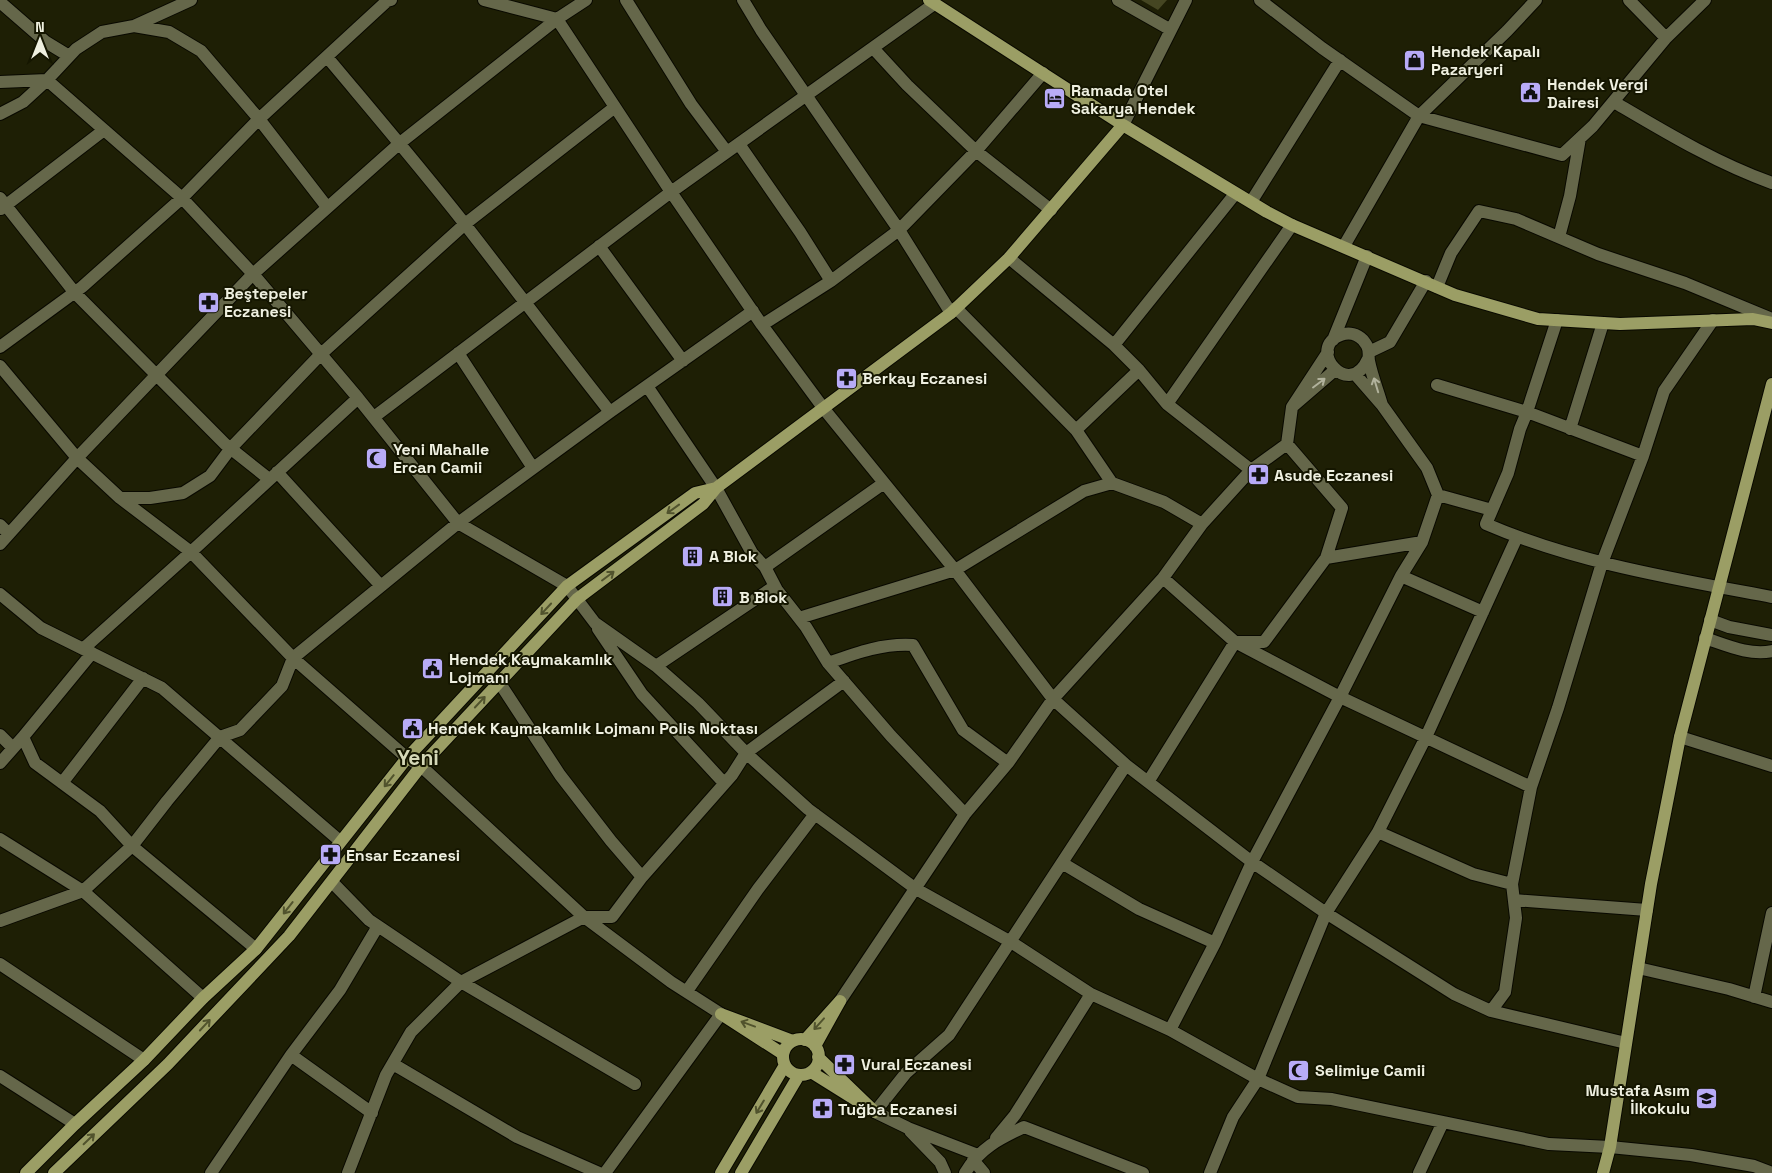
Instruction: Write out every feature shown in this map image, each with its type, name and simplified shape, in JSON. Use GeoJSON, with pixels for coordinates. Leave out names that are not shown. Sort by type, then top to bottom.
{"type":"FeatureCollection","features":[{"type":"Feature","properties":{"kind":"main road"},"geometry":{"type":"LineString","coordinates":[[932,2],[1235,194],[1292,225],[1455,295],[1538,319],[1620,324],[1752,319],[1772,321]]}},
{"type":"Feature","properties":{"kind":"main road"},"geometry":{"type":"LineString","coordinates":[[54,1173],[168,1064],[289,936],[421,766],[577,599],[703,504],[716,488],[954,311],[1009,258],[1124,125]]}},
{"type":"Feature","properties":{"kind":"main road"},"geometry":{"type":"LineString","coordinates":[[1603,1173],[1610,1146],[1646,910],[1680,737],[1772,384]]}},
{"type":"Feature","properties":{"kind":"main road"},"geometry":{"type":"LineString","coordinates":[[26,1173],[144,1060],[203,998],[256,949],[407,758],[566,586],[695,493],[716,488]]}},
{"type":"Feature","properties":{"kind":"main road"},"geometry":{"type":"LineString","coordinates":[[808,1046],[840,1000]]}},
{"type":"Feature","properties":{"kind":"main road"},"geometry":{"type":"LineString","coordinates":[[721,1014],[784,1060],[794,1073],[805,1073],[815,1068],[808,1046]]}},
{"type":"Feature","properties":{"kind":"main road"},"geometry":{"type":"LineString","coordinates":[[721,1014],[808,1046],[875,1112]]}},
{"type":"Feature","properties":{"kind":"main road"},"geometry":{"type":"LineString","coordinates":[[721,1173],[784,1060],[789,1044],[808,1046]]}},
{"type":"Feature","properties":{"kind":"main road"},"geometry":{"type":"LineString","coordinates":[[805,1073],[875,1112]]}},
{"type":"Feature","properties":{"kind":"main road"},"geometry":{"type":"LineString","coordinates":[[741,1173],[805,1073]]}},
{"type":"Feature","properties":{"kind":"street"},"geometry":{"type":"LineString","coordinates":[[0,114],[23,102],[76,49],[102,32],[134,26],[191,0]]}},
{"type":"Feature","properties":{"kind":"street"},"geometry":{"type":"LineString","coordinates":[[0,347],[74,293],[182,198],[259,119],[391,0]]}},
{"type":"Feature","properties":{"kind":"street"},"geometry":{"type":"LineString","coordinates":[[484,0],[557,19],[671,192],[762,324],[824,409],[955,570],[1053,699],[1126,765],[1252,862],[1326,913],[1454,994],[1491,1011],[1626,1043]]}},
{"type":"Feature","properties":{"kind":"street"},"geometry":{"type":"LineString","coordinates":[[0,544],[77,458],[253,274],[400,143],[557,19],[586,0]]}},
{"type":"Feature","properties":{"kind":"street"},"geometry":{"type":"LineString","coordinates":[[626,0],[691,104],[727,152]]}},
{"type":"Feature","properties":{"kind":"street"},"geometry":{"type":"LineString","coordinates":[[743,0],[761,30],[954,311],[1076,430],[1112,483],[1164,502],[1202,524]]}},
{"type":"Feature","properties":{"kind":"street"},"geometry":{"type":"LineString","coordinates":[[1118,0],[1171,30]]}},
{"type":"Feature","properties":{"kind":"street"},"geometry":{"type":"LineString","coordinates":[[1124,125],[1186,0]]}},
{"type":"Feature","properties":{"kind":"street"},"geometry":{"type":"LineString","coordinates":[[1260,0],[1419,116],[1562,155],[1614,102],[1666,38],[1705,0]]}},
{"type":"Feature","properties":{"kind":"street"},"geometry":{"type":"LineString","coordinates":[[1344,246],[1419,116],[1507,31],[1536,0]]}},
{"type":"Feature","properties":{"kind":"street"},"geometry":{"type":"LineString","coordinates":[[1629,0],[1666,38]]}},
{"type":"Feature","properties":{"kind":"street"},"geometry":{"type":"LineString","coordinates":[[0,2],[46,42],[69,56]]}},
{"type":"Feature","properties":{"kind":"street"},"geometry":{"type":"LineString","coordinates":[[374,417],[671,192],[873,48],[932,2]]}},
{"type":"Feature","properties":{"kind":"street"},"geometry":{"type":"LineString","coordinates":[[134,26],[169,32],[201,51],[259,119],[328,207]]}},
{"type":"Feature","properties":{"kind":"street"},"geometry":{"type":"LineString","coordinates":[[873,48],[907,85],[976,151],[1050,210]]}},
{"type":"Feature","properties":{"kind":"street"},"geometry":{"type":"LineString","coordinates":[[327,57],[465,224],[524,303],[610,412]]}},
{"type":"Feature","properties":{"kind":"street"},"geometry":{"type":"LineString","coordinates":[[1251,202],[1340,60]]}},
{"type":"Feature","properties":{"kind":"street"},"geometry":{"type":"LineString","coordinates":[[762,324],[831,281],[899,230],[976,151],[1043,73]]}},
{"type":"Feature","properties":{"kind":"street"},"geometry":{"type":"LineString","coordinates":[[0,82],[47,80],[182,198],[253,274],[321,354],[458,523],[566,586],[595,623],[642,694],[724,783]]}},
{"type":"Feature","properties":{"kind":"street"},"geometry":{"type":"LineString","coordinates":[[1614,102],[1676,138],[1751,175],[1772,183]]}},
{"type":"Feature","properties":{"kind":"street"},"geometry":{"type":"LineString","coordinates":[[120,498],[150,498],[183,493],[210,476],[231,448],[321,354],[465,224],[615,108]]}},
{"type":"Feature","properties":{"kind":"street"},"geometry":{"type":"LineString","coordinates":[[104,130],[2,204],[74,293],[231,448],[273,476],[381,586]]}},
{"type":"Feature","properties":{"kind":"street"},"geometry":{"type":"LineString","coordinates":[[1560,237],[1570,196],[1580,138]]}},
{"type":"Feature","properties":{"kind":"street"},"geometry":{"type":"LineString","coordinates":[[739,144],[800,232],[831,281]]}},
{"type":"Feature","properties":{"kind":"street"},"geometry":{"type":"LineString","coordinates":[[1114,345],[1235,194]]}},
{"type":"Feature","properties":{"kind":"street"},"geometry":{"type":"LineString","coordinates":[[1328,352],[1331,365],[1341,374],[1355,374],[1361,371],[1369,356],[1390,342],[1431,284],[1479,210],[1516,219],[1598,254],[1685,283],[1772,321]]}},
{"type":"Feature","properties":{"kind":"street"},"geometry":{"type":"LineString","coordinates":[[1167,404],[1292,225]]}},
{"type":"Feature","properties":{"kind":"street"},"geometry":{"type":"LineString","coordinates":[[599,246],[683,360]]}},
{"type":"Feature","properties":{"kind":"street"},"geometry":{"type":"LineString","coordinates":[[840,1000],[965,814],[1008,763],[1053,699],[1163,578],[1202,524],[1251,470],[1287,444],[1292,407],[1328,352],[1367,256]]}},
{"type":"Feature","properties":{"kind":"street"},"geometry":{"type":"LineString","coordinates":[[1009,258],[1114,345],[1140,370],[1167,404],[1251,470]]}},
{"type":"Feature","properties":{"kind":"street"},"geometry":{"type":"LineString","coordinates":[[0,921],[83,891],[132,846],[166,801],[220,737],[240,730],[282,686],[293,658],[458,523],[753,311]]}},
{"type":"Feature","properties":{"kind":"street"},"geometry":{"type":"LineString","coordinates":[[1557,320],[1520,428],[1508,473],[1486,524],[1516,537],[1602,563],[1772,597]]}},
{"type":"Feature","properties":{"kind":"street"},"geometry":{"type":"LineString","coordinates":[[1491,1011],[1505,992],[1516,918],[1512,884],[1531,786],[1558,708],[1602,563],[1642,456],[1664,390],[1714,320]]}},
{"type":"Feature","properties":{"kind":"street"},"geometry":{"type":"LineString","coordinates":[[1570,429],[1602,323]]}},
{"type":"Feature","properties":{"kind":"street"},"geometry":{"type":"LineString","coordinates":[[1333,340],[1345,334],[1358,336],[1367,346],[1382,405]]}},
{"type":"Feature","properties":{"kind":"street"},"geometry":{"type":"LineString","coordinates":[[458,353],[533,468]]}},
{"type":"Feature","properties":{"kind":"street"},"geometry":{"type":"LineString","coordinates":[[0,366],[77,458],[120,498],[191,552],[293,658],[407,758],[421,766],[584,917],[671,982],[721,1014],[605,1173]]}},
{"type":"Feature","properties":{"kind":"street"},"geometry":{"type":"LineString","coordinates":[[1076,430],[1140,370]]}},
{"type":"Feature","properties":{"kind":"street"},"geometry":{"type":"LineString","coordinates":[[1292,407],[1335,370]]}},
{"type":"Feature","properties":{"kind":"street"},"geometry":{"type":"LineString","coordinates":[[1170,1030],[1215,943],[1252,862],[1340,697],[1401,576],[1422,542],[1438,495],[1427,468],[1382,405],[1355,374]]}},
{"type":"Feature","properties":{"kind":"street"},"geometry":{"type":"LineString","coordinates":[[1437,385],[1527,412],[1642,456]]}},
{"type":"Feature","properties":{"kind":"street"},"geometry":{"type":"LineString","coordinates":[[647,386],[716,488],[752,553],[765,567],[775,586],[799,618],[828,663],[891,736],[965,814]]}},
{"type":"Feature","properties":{"kind":"street"},"geometry":{"type":"LineString","coordinates":[[0,763],[23,737],[87,651],[358,398]]}},
{"type":"Feature","properties":{"kind":"street"},"geometry":{"type":"LineString","coordinates":[[1235,642],[1264,642],[1326,558],[1342,508],[1287,444]]}},
{"type":"Feature","properties":{"kind":"street"},"geometry":{"type":"LineString","coordinates":[[765,567],[884,483]]}},
{"type":"Feature","properties":{"kind":"street"},"geometry":{"type":"LineString","coordinates":[[799,618],[955,570],[1084,491],[1112,483]]}},
{"type":"Feature","properties":{"kind":"street"},"geometry":{"type":"LineString","coordinates":[[1438,495],[1492,510]]}},
{"type":"Feature","properties":{"kind":"street"},"geometry":{"type":"LineString","coordinates":[[0,524],[9,534]]}},
{"type":"Feature","properties":{"kind":"street"},"geometry":{"type":"LineString","coordinates":[[1210,1173],[1233,1116],[1258,1079],[1326,913],[1378,832],[1426,737],[1516,537]]}},
{"type":"Feature","properties":{"kind":"street"},"geometry":{"type":"LineString","coordinates":[[1326,558],[1422,542]]}},
{"type":"Feature","properties":{"kind":"street"},"geometry":{"type":"LineString","coordinates":[[1401,576],[1483,612]]}},
{"type":"Feature","properties":{"kind":"street"},"geometry":{"type":"LineString","coordinates":[[1163,578],[1235,642],[1340,697],[1531,786]]}},
{"type":"Feature","properties":{"kind":"street"},"geometry":{"type":"LineString","coordinates":[[656,666],[775,586]]}},
{"type":"Feature","properties":{"kind":"street"},"geometry":{"type":"LineString","coordinates":[[0,594],[40,628],[162,688],[340,841]]}},
{"type":"Feature","properties":{"kind":"street"},"geometry":{"type":"LineString","coordinates":[[1710,620],[1729,627],[1772,635]]}},
{"type":"Feature","properties":{"kind":"street"},"geometry":{"type":"LineString","coordinates":[[595,623],[656,666],[698,703],[746,754],[815,814],[916,889],[1011,942],[1090,994],[1170,1030],[1258,1079],[1298,1097],[1332,1099],[1549,1144],[1610,1146],[1691,1156],[1754,1166],[1772,1173]]}},
{"type":"Feature","properties":{"kind":"street"},"geometry":{"type":"LineString","coordinates":[[1705,638],[1762,654],[1772,651]]}},
{"type":"Feature","properties":{"kind":"street"},"geometry":{"type":"LineString","coordinates":[[1148,782],[1235,642]]}},
{"type":"Feature","properties":{"kind":"street"},"geometry":{"type":"LineString","coordinates":[[828,663],[860,652],[895,644],[913,645],[964,730],[1008,763]]}},
{"type":"Feature","properties":{"kind":"street"},"geometry":{"type":"LineString","coordinates":[[62,783],[143,678]]}},
{"type":"Feature","properties":{"kind":"street"},"geometry":{"type":"LineString","coordinates":[[348,1173],[386,1075],[411,1032],[461,982],[584,917],[612,917],[642,877],[724,783],[746,754],[844,681]]}},
{"type":"Feature","properties":{"kind":"street"},"geometry":{"type":"LineString","coordinates":[[499,682],[560,775],[611,841],[642,877]]}},
{"type":"Feature","properties":{"kind":"street"},"geometry":{"type":"LineString","coordinates":[[0,735],[13,748]]}},
{"type":"Feature","properties":{"kind":"street"},"geometry":{"type":"LineString","coordinates":[[23,737],[35,763],[100,811],[132,846],[256,949]]}},
{"type":"Feature","properties":{"kind":"street"},"geometry":{"type":"LineString","coordinates":[[1680,737],[1772,766]]}},
{"type":"Feature","properties":{"kind":"street"},"geometry":{"type":"LineString","coordinates":[[984,1173],[975,1158],[875,1112],[906,1073],[949,1035],[1126,765]]}},
{"type":"Feature","properties":{"kind":"street"},"geometry":{"type":"LineString","coordinates":[[687,991],[758,889],[815,814]]}},
{"type":"Feature","properties":{"kind":"street"},"geometry":{"type":"LineString","coordinates":[[1378,832],[1473,874],[1512,884]]}},
{"type":"Feature","properties":{"kind":"street"},"geometry":{"type":"LineString","coordinates":[[0,839],[83,891],[203,998]]}},
{"type":"Feature","properties":{"kind":"street"},"geometry":{"type":"LineString","coordinates":[[1062,862],[1140,909],[1215,943]]}},
{"type":"Feature","properties":{"kind":"street"},"geometry":{"type":"LineString","coordinates":[[332,882],[369,920],[461,982],[635,1084]]}},
{"type":"Feature","properties":{"kind":"street"},"geometry":{"type":"LineString","coordinates":[[1514,900],[1646,910]]}},
{"type":"Feature","properties":{"kind":"street"},"geometry":{"type":"LineString","coordinates":[[1754,997],[1772,913]]}},
{"type":"Feature","properties":{"kind":"street"},"geometry":{"type":"LineString","coordinates":[[211,1173],[291,1055],[340,990],[378,926]]}},
{"type":"Feature","properties":{"kind":"street"},"geometry":{"type":"LineString","coordinates":[[0,964],[144,1060]]}},
{"type":"Feature","properties":{"kind":"street"},"geometry":{"type":"LineString","coordinates":[[1638,968],[1729,989],[1772,1002]]}},
{"type":"Feature","properties":{"kind":"street"},"geometry":{"type":"LineString","coordinates":[[965,1173],[975,1158],[993,1142],[1015,1114],[1090,994]]}},
{"type":"Feature","properties":{"kind":"street"},"geometry":{"type":"LineString","coordinates":[[291,1055],[372,1113]]}},
{"type":"Feature","properties":{"kind":"street"},"geometry":{"type":"LineString","coordinates":[[393,1064],[517,1137],[599,1173]]}},
{"type":"Feature","properties":{"kind":"street"},"geometry":{"type":"LineString","coordinates":[[0,1076],[75,1124]]}},
{"type":"Feature","properties":{"kind":"street"},"geometry":{"type":"LineString","coordinates":[[1419,1173],[1443,1122]]}},
{"type":"Feature","properties":{"kind":"street"},"geometry":{"type":"LineString","coordinates":[[993,1142],[1024,1127],[1143,1173]]}},
{"type":"Feature","properties":{"kind":"street"},"geometry":{"type":"LineString","coordinates":[[908,1128],[940,1162],[945,1173]]}},
{"type":"Feature","properties":{"kind":"green space"},"geometry":{"type":"Polygon","coordinates":[[[1141,0],[1167,0],[1158,10],[1141,0]]]}},
{"type":"Feature","properties":{"kind":"place","name":"Hendek Kapalı Pazaryeri"},"geometry":{"type":"Point","coordinates":[1415,60]}},
{"type":"Feature","properties":{"kind":"place","name":"Hendek Vergi Dairesi"},"geometry":{"type":"Point","coordinates":[1531,93]}},
{"type":"Feature","properties":{"kind":"place","name":"Ramada Otel Sakarya Hendek"},"geometry":{"type":"Point","coordinates":[1055,99]}},
{"type":"Feature","properties":{"kind":"place","name":"Beştepeler Eczanesi"},"geometry":{"type":"Point","coordinates":[208,302]}},
{"type":"Feature","properties":{"kind":"place","name":"Berkay Eczanesi"},"geometry":{"type":"Point","coordinates":[846,378]}},
{"type":"Feature","properties":{"kind":"place","name":"Yeni Mahalle Ercan Camii"},"geometry":{"type":"Point","coordinates":[377,458]}},
{"type":"Feature","properties":{"kind":"place","name":"Asude Eczanesi"},"geometry":{"type":"Point","coordinates":[1258,475]}},
{"type":"Feature","properties":{"kind":"place","name":"A Blok"},"geometry":{"type":"Point","coordinates":[693,556]}},
{"type":"Feature","properties":{"kind":"place","name":"B Blok"},"geometry":{"type":"Point","coordinates":[723,597]}},
{"type":"Feature","properties":{"kind":"place","name":"Hendek Kaymakamlık Lojmanı"},"geometry":{"type":"Point","coordinates":[433,668]}},
{"type":"Feature","properties":{"kind":"place","name":"Hendek Kaymakamlık Lojmanı Polis Noktası"},"geometry":{"type":"Point","coordinates":[412,728]}},
{"type":"Feature","properties":{"kind":"place","name":"Ensar Eczanesi"},"geometry":{"type":"Point","coordinates":[330,855]}},
{"type":"Feature","properties":{"kind":"place","name":"Vural Eczanesi"},"geometry":{"type":"Point","coordinates":[845,1064]}},
{"type":"Feature","properties":{"kind":"place","name":"Selimiye Camii"},"geometry":{"type":"Point","coordinates":[1299,1070]}},
{"type":"Feature","properties":{"kind":"place","name":"Mustafa Asım İlkokulu"},"geometry":{"type":"Point","coordinates":[1706,1099]}},
{"type":"Feature","properties":{"kind":"place","name":"Tuğba Eczanesi"},"geometry":{"type":"Point","coordinates":[822,1109]}},
{"type":"Feature","properties":{"kind":"district","name":"Yeni"},"geometry":{"type":"Point","coordinates":[418,757]}}]}
